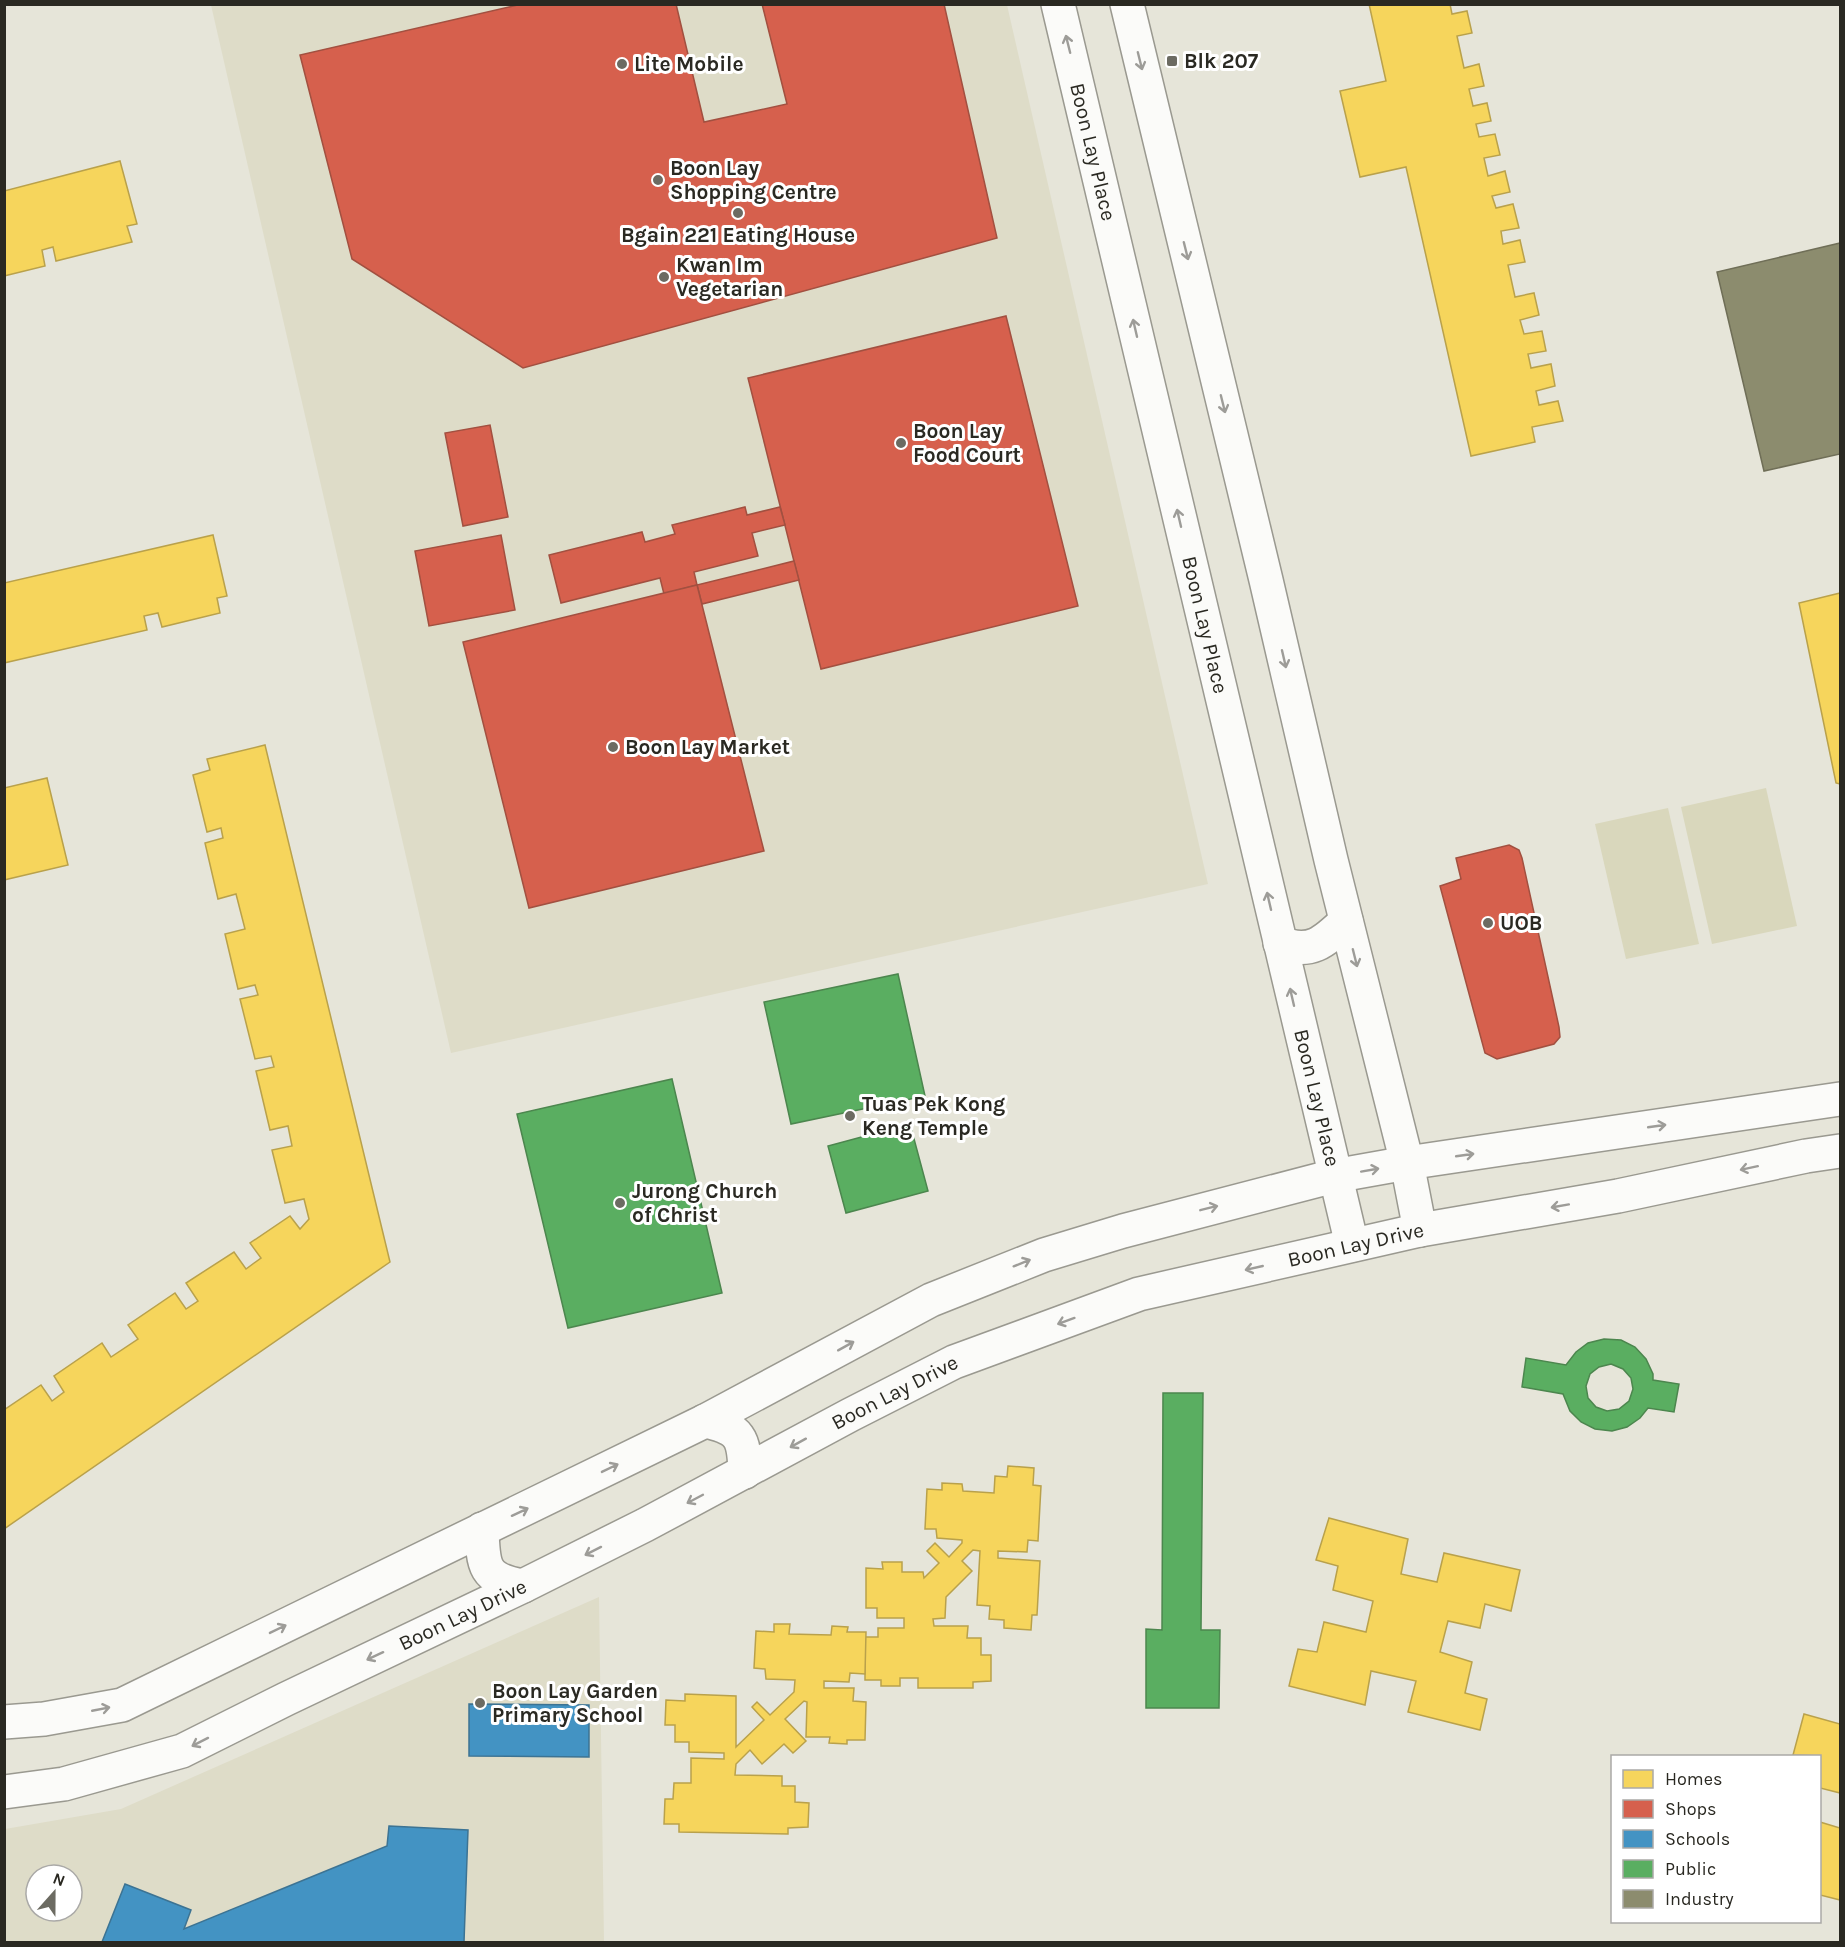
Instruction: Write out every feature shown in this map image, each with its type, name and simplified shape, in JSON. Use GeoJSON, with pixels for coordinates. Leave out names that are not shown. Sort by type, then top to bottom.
{"type":"FeatureCollection","features":[{"type":"Feature","properties":{"kind":"street","name":"Boon Lay Place"},"geometry":{"type":"LineString","coordinates":[[1058,4],[1352,1245]]}},
{"type":"Feature","properties":{"kind":"street"},"geometry":{"type":"LineString","coordinates":[[1127,4],[1346,921],[1407,1163],[1420,1230]]}},
{"type":"Feature","properties":{"kind":"street"},"geometry":{"type":"LineString","coordinates":[[1280,943],[1295,949],[1305,948],[1324,941],[1346,921]]}},
{"type":"Feature","properties":{"kind":"street"},"geometry":{"type":"LineString","coordinates":[[4,1722],[44,1719],[122,1705],[705,1420],[931,1300],[1044,1255],[1123,1231],[1334,1176],[1407,1163],[1840,1099]]}},
{"type":"Feature","properties":{"kind":"street","name":"Boon Lay Drive"},"geometry":{"type":"LineString","coordinates":[[4,1792],[64,1784],[182,1751],[523,1586],[745,1472],[850,1415],[965,1358],[1139,1293],[1420,1230],[1618,1196],[1795,1158],[1840,1151]]}},
{"type":"Feature","properties":{"kind":"street"},"geometry":{"type":"LineString","coordinates":[[705,1420],[725,1425],[738,1436],[743,1445],[745,1472]]}},
{"type":"Feature","properties":{"kind":"street"},"geometry":{"type":"LineString","coordinates":[[482,1529],[484,1562],[490,1572],[502,1582],[523,1586]]}},
{"type":"Feature","properties":{"kind":"shaded area"},"geometry":{"type":"Polygon","coordinates":[[[211,5],[1007,5],[1208,884],[451,1053],[211,5]]]}},
{"type":"Feature","properties":{"kind":"shaded area"},"geometry":{"type":"Polygon","coordinates":[[[1766,788],[1797,926],[1712,944],[1681,807],[1766,788]]]}},
{"type":"Feature","properties":{"kind":"shaded area"},"geometry":{"type":"Polygon","coordinates":[[[1668,808],[1699,944],[1626,959],[1595,824],[1668,808]]]}},
{"type":"Feature","properties":{"kind":"shaded area","name":"Boon Lay Garden Primary School"},"geometry":{"type":"Polygon","coordinates":[[[599,1597],[604,1942],[5,1942],[5,1829],[121,1809],[599,1597]]]}},
{"type":"Feature","properties":{"kind":"building: Homes"},"geometry":{"type":"Polygon","coordinates":[[[1369,4],[1450,4],[1452,14],[1467,11],[1472,33],[1457,36],[1464,68],[1479,64],[1484,86],[1469,89],[1473,106],[1487,103],[1491,121],[1476,124],[1479,137],[1495,134],[1500,155],[1484,158],[1488,176],[1505,171],[1510,192],[1492,196],[1496,208],[1513,204],[1519,228],[1501,231],[1503,244],[1520,240],[1525,262],[1508,265],[1515,297],[1534,293],[1539,315],[1520,320],[1524,334],[1542,331],[1546,351],[1528,354],[1531,368],[1551,364],[1555,386],[1536,391],[1539,405],[1558,401],[1563,421],[1532,427],[1535,442],[1471,456],[1406,167],[1360,177],[1340,91],[1386,81],[1369,4]]]}},
{"type":"Feature","properties":{"kind":"building: Homes"},"geometry":{"type":"Polygon","coordinates":[[[120,161],[137,224],[127,226],[132,242],[56,261],[53,247],[42,250],[45,266],[4,276],[4,191],[120,161]]]}},
{"type":"Feature","properties":{"kind":"building: Homes"},"geometry":{"type":"Polygon","coordinates":[[[213,535],[227,596],[217,598],[220,613],[162,627],[158,613],[144,616],[147,630],[4,663],[4,583],[213,535]]]}},
{"type":"Feature","properties":{"kind":"building: Homes"},"geometry":{"type":"Polygon","coordinates":[[[1840,593],[1840,784],[1836,783],[1799,603],[1840,593]]]}},
{"type":"Feature","properties":{"kind":"building: Homes"},"geometry":{"type":"Polygon","coordinates":[[[265,745],[390,1262],[4,1529],[4,1410],[41,1385],[52,1401],[64,1392],[54,1376],[102,1343],[111,1357],[138,1339],[128,1325],[175,1293],[186,1309],[198,1301],[186,1283],[234,1252],[246,1269],[261,1258],[250,1243],[290,1216],[300,1229],[309,1219],[304,1199],[285,1203],[272,1150],[292,1146],[288,1126],[270,1130],[256,1071],[274,1067],[271,1056],[255,1059],[240,999],[258,995],[255,985],[238,989],[225,934],[245,929],[236,894],[218,899],[205,843],[223,838],[221,828],[207,832],[193,775],[210,770],[207,759],[265,745]]]}},
{"type":"Feature","properties":{"kind":"building: Homes"},"geometry":{"type":"Polygon","coordinates":[[[47,778],[68,865],[4,880],[4,788],[47,778]]]}},
{"type":"Feature","properties":{"kind":"building: Homes"},"geometry":{"type":"Polygon","coordinates":[[[1008,1466],[1034,1468],[1033,1485],[1041,1486],[1038,1541],[1028,1540],[1027,1552],[998,1551],[998,1558],[1040,1561],[1037,1615],[1032,1615],[1031,1630],[1004,1628],[1004,1620],[989,1619],[990,1606],[977,1605],[980,1551],[973,1550],[962,1561],[972,1571],[946,1597],[945,1618],[933,1619],[934,1626],[968,1626],[967,1638],[981,1638],[981,1655],[991,1655],[991,1681],[973,1682],[973,1688],[918,1688],[918,1678],[900,1678],[900,1686],[881,1686],[881,1680],[865,1680],[865,1637],[878,1637],[878,1628],[904,1628],[904,1618],[877,1618],[877,1608],[866,1608],[866,1568],[883,1569],[882,1562],[902,1562],[902,1572],[923,1572],[924,1578],[939,1563],[927,1551],[935,1543],[949,1557],[962,1543],[962,1540],[937,1538],[936,1529],[925,1529],[927,1489],[942,1490],[942,1483],[962,1484],[963,1491],[994,1493],[995,1476],[1007,1477],[1008,1466]]]}},
{"type":"Feature","properties":{"kind":"building: Homes"},"geometry":{"type":"Polygon","coordinates":[[[1329,1518],[1408,1539],[1401,1574],[1437,1582],[1444,1553],[1520,1570],[1511,1611],[1485,1604],[1480,1628],[1448,1621],[1440,1652],[1472,1662],[1465,1693],[1487,1699],[1480,1730],[1408,1712],[1416,1681],[1371,1671],[1365,1705],[1289,1686],[1298,1649],[1317,1652],[1324,1622],[1366,1632],[1373,1601],[1333,1590],[1338,1566],[1316,1560],[1329,1518]]]}},
{"type":"Feature","properties":{"kind":"building: Homes"},"geometry":{"type":"Polygon","coordinates":[[[774,1624],[790,1624],[789,1634],[831,1635],[832,1626],[848,1627],[847,1632],[866,1632],[865,1674],[850,1673],[849,1682],[824,1681],[824,1688],[854,1688],[853,1701],[866,1702],[865,1740],[847,1740],[847,1744],[829,1743],[830,1737],[806,1737],[807,1702],[804,1701],[785,1719],[806,1741],[793,1753],[784,1744],[762,1764],[750,1750],[736,1764],[735,1775],[782,1776],[782,1786],[795,1786],[795,1802],[809,1803],[808,1827],[788,1828],[788,1834],[679,1832],[679,1824],[664,1824],[665,1799],[673,1799],[674,1783],[691,1783],[691,1758],[724,1759],[724,1753],[689,1752],[689,1742],[675,1742],[675,1725],[665,1725],[666,1700],[685,1701],[685,1694],[736,1696],[736,1747],[764,1720],[752,1707],[757,1702],[770,1715],[794,1692],[795,1680],[766,1679],[765,1669],[754,1668],[756,1631],[774,1632],[774,1624]]]}},
{"type":"Feature","properties":{"kind":"building: Homes"},"geometry":{"type":"Polygon","coordinates":[[[1804,1714],[1840,1724],[1840,1793],[1821,1788],[1821,1755],[1793,1755],[1804,1714]]]}},
{"type":"Feature","properties":{"kind":"building: Homes"},"geometry":{"type":"Polygon","coordinates":[[[1821,1822],[1840,1828],[1840,1900],[1821,1895],[1821,1822]]]}},
{"type":"Feature","properties":{"kind":"building: Shops","name":"Boon Lay Shopping Centre"},"geometry":{"type":"Polygon","coordinates":[[[522,4],[676,4],[704,122],[787,104],[762,4],[944,4],[997,238],[523,368],[352,259],[300,55],[522,4]]]}},
{"type":"Feature","properties":{"kind":"building: Shops","name":"Boon Lay Food Court"},"geometry":{"type":"Polygon","coordinates":[[[1006,316],[1078,606],[821,669],[748,378],[1006,316]]]}},
{"type":"Feature","properties":{"kind":"building: Shops"},"geometry":{"type":"Polygon","coordinates":[[[490,425],[508,517],[463,526],[445,433],[490,425]]]}},
{"type":"Feature","properties":{"kind":"building: Shops"},"geometry":{"type":"Polygon","coordinates":[[[745,507],[747,515],[780,507],[785,525],[752,533],[758,556],[694,572],[697,585],[664,594],[660,578],[561,603],[549,555],[642,532],[645,542],[675,534],[672,525],[745,507]]]}},
{"type":"Feature","properties":{"kind":"building: Shops"},"geometry":{"type":"Polygon","coordinates":[[[501,535],[515,610],[429,626],[415,551],[501,535]]]}},
{"type":"Feature","properties":{"kind":"building: Shops"},"geometry":{"type":"Polygon","coordinates":[[[794,561],[799,580],[702,604],[697,585],[794,561]]]}},
{"type":"Feature","properties":{"kind":"building: Shops","name":"Boon Lay Market"},"geometry":{"type":"Polygon","coordinates":[[[697,585],[764,851],[529,908],[463,642],[697,585]]]}},
{"type":"Feature","properties":{"kind":"building: Shops"},"geometry":{"type":"Polygon","coordinates":[[[1509,845],[1519,850],[1522,858],[1560,1037],[1554,1044],[1497,1059],[1485,1053],[1440,886],[1461,879],[1456,858],[1509,845]]]}},
{"type":"Feature","properties":{"kind":"building: Schools"},"geometry":{"type":"Polygon","coordinates":[[[469,1704],[589,1705],[589,1757],[469,1756],[469,1704]]]}},
{"type":"Feature","properties":{"kind":"building: Schools"},"geometry":{"type":"Polygon","coordinates":[[[389,1826],[468,1830],[464,1942],[102,1942],[125,1884],[191,1910],[184,1929],[387,1846],[389,1826]]]}},
{"type":"Feature","properties":{"kind":"building: Public"},"geometry":{"type":"Polygon","coordinates":[[[898,974],[925,1096],[791,1124],[764,1002],[898,974]]]}},
{"type":"Feature","properties":{"kind":"building: Public","name":"Jurong Church of Christ"},"geometry":{"type":"Polygon","coordinates":[[[672,1079],[722,1293],[568,1328],[517,1114],[672,1079]]]}},
{"type":"Feature","properties":{"kind":"building: Public"},"geometry":{"type":"Polygon","coordinates":[[[910,1124],[928,1191],[846,1213],[828,1146],[910,1124]]]}},
{"type":"Feature","properties":{"kind":"building: Public"},"geometry":{"type":"Polygon","coordinates":[[[1604,1339],[1621,1340],[1635,1347],[1646,1359],[1653,1374],[1653,1380],[1679,1384],[1674,1412],[1648,1408],[1640,1418],[1627,1427],[1612,1431],[1595,1429],[1581,1422],[1570,1411],[1563,1394],[1522,1387],[1526,1358],[1566,1365],[1576,1352],[1588,1343],[1604,1339]],[[1611,1364],[1599,1367],[1590,1374],[1586,1386],[1588,1398],[1596,1407],[1607,1411],[1619,1409],[1629,1401],[1633,1389],[1631,1378],[1623,1369],[1611,1364]]]}},
{"type":"Feature","properties":{"kind":"building: Public"},"geometry":{"type":"Polygon","coordinates":[[[1163,1393],[1203,1393],[1201,1630],[1220,1630],[1219,1708],[1146,1708],[1146,1629],[1162,1630],[1163,1393]]]}},
{"type":"Feature","properties":{"kind":"building: Industry"},"geometry":{"type":"Polygon","coordinates":[[[1840,243],[1840,454],[1764,471],[1717,272],[1840,243]]]}},
{"type":"Feature","properties":{"kind":"place","name":"Blk 207"},"geometry":{"type":"Point","coordinates":[1172,61]}},
{"type":"Feature","properties":{"kind":"place","name":"Lite Mobile"},"geometry":{"type":"Point","coordinates":[622,64]}},
{"type":"Feature","properties":{"kind":"place","name":"Boon Lay Shopping Centre"},"geometry":{"type":"Point","coordinates":[658,180]}},
{"type":"Feature","properties":{"kind":"place","name":"Bgain 221 Eating House"},"geometry":{"type":"Point","coordinates":[738,213]}},
{"type":"Feature","properties":{"kind":"place","name":"Kwan Im Vegetarian"},"geometry":{"type":"Point","coordinates":[664,277]}},
{"type":"Feature","properties":{"kind":"place","name":"Boon Lay Food Court"},"geometry":{"type":"Point","coordinates":[901,443]}},
{"type":"Feature","properties":{"kind":"place","name":"Boon Lay Market"},"geometry":{"type":"Point","coordinates":[613,747]}},
{"type":"Feature","properties":{"kind":"place","name":"UOB"},"geometry":{"type":"Point","coordinates":[1488,923]}},
{"type":"Feature","properties":{"kind":"place","name":"Tuas Pek Kong Keng Temple"},"geometry":{"type":"Point","coordinates":[850,1116]}},
{"type":"Feature","properties":{"kind":"place","name":"Jurong Church of Christ"},"geometry":{"type":"Point","coordinates":[620,1203]}},
{"type":"Feature","properties":{"kind":"place","name":"Boon Lay Garden Primary School"},"geometry":{"type":"Point","coordinates":[480,1703]}}]}
